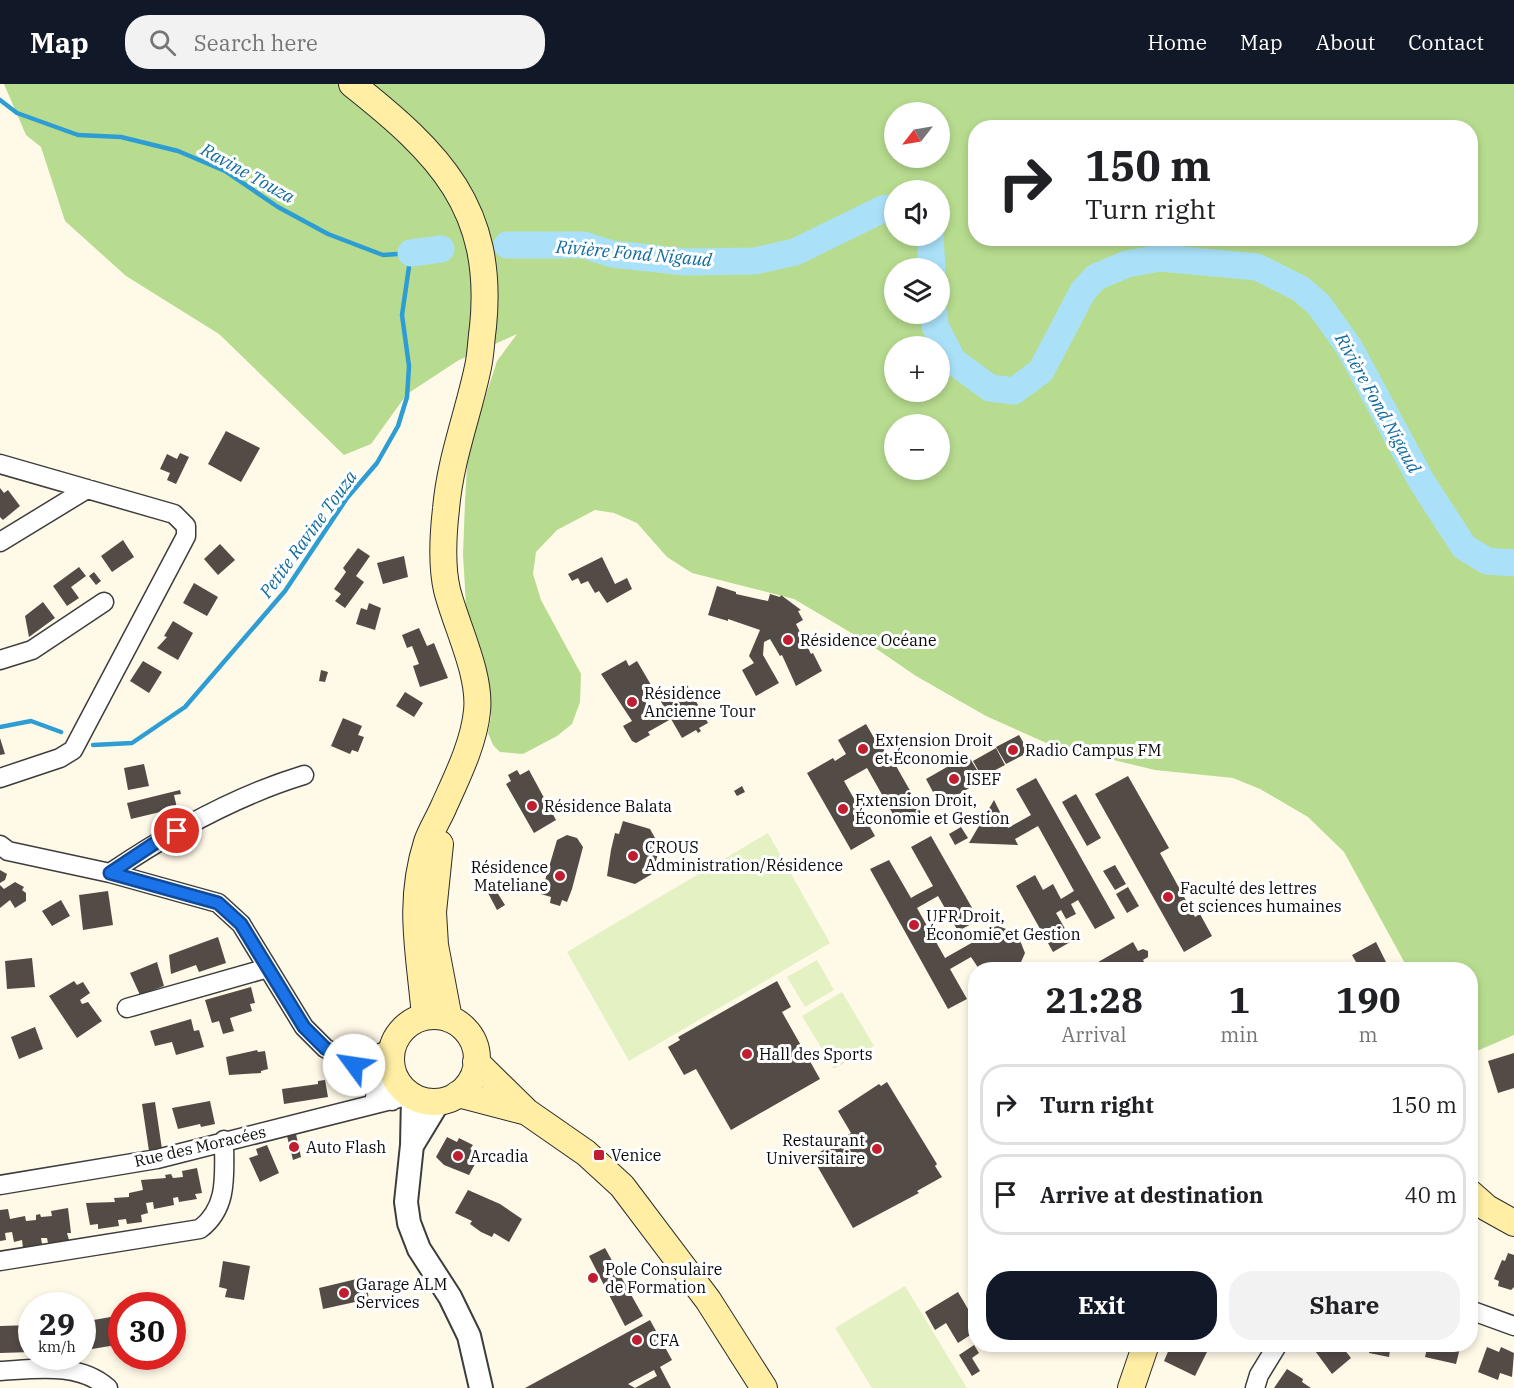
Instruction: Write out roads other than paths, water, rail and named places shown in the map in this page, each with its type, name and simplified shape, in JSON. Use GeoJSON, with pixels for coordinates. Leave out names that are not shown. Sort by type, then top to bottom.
{"type":"FeatureCollection","features":[{"type":"Feature","properties":{"kind":"main road"},"geometry":{"type":"LineString","coordinates":[[352,84],[423,145],[447,174],[466,206],[476,230],[485,279],[479,364],[450,472],[444,553],[446,586],[475,680],[477,711],[473,732],[444,808],[433,912],[437,1018]]}},
{"type":"Feature","properties":{"kind":"main road"},"geometry":{"type":"LineString","coordinates":[[449,1098],[471,1080],[476,1062],[471,1038],[458,1024],[437,1018],[404,1028],[392,1057],[399,1096],[449,1098],[527,1112]]}},
{"type":"Feature","properties":{"kind":"main road"},"geometry":{"type":"LineString","coordinates":[[476,1062],[527,1112],[586,1153],[622,1186],[708,1300],[764,1388]]}},
{"type":"Feature","properties":{"kind":"main road"},"geometry":{"type":"LineString","coordinates":[[1478,1201],[1514,1224]]}},
{"type":"Feature","properties":{"kind":"main road"},"geometry":{"type":"LineString","coordinates":[[1478,1215],[1514,1224]]}},
{"type":"Feature","properties":{"kind":"main road"},"geometry":{"type":"LineString","coordinates":[[1131,1388],[1143,1352]]}},
{"type":"Feature","properties":{"kind":"street"},"geometry":{"type":"LineString","coordinates":[[0,464],[174,514],[186,526],[186,536],[73,750],[60,758],[0,778]]}},
{"type":"Feature","properties":{"kind":"street"},"geometry":{"type":"LineString","coordinates":[[0,542],[87,489]]}},
{"type":"Feature","properties":{"kind":"street"},"geometry":{"type":"LineString","coordinates":[[0,660],[32,650],[104,602]]}},
{"type":"Feature","properties":{"kind":"street"},"geometry":{"type":"LineString","coordinates":[[110,873],[158,841],[272,785],[303,775]]}},
{"type":"Feature","properties":{"kind":"street"},"geometry":{"type":"LineString","coordinates":[[0,845],[8,851],[110,873],[218,903],[241,924],[314,1038],[399,1096],[412,1145],[406,1202],[409,1223],[419,1249],[450,1297],[469,1336],[481,1388]]}},
{"type":"Feature","properties":{"kind":"street"},"geometry":{"type":"LineString","coordinates":[[127,1008],[268,968]]}},
{"type":"Feature","properties":{"kind":"street"},"geometry":{"type":"LineString","coordinates":[[354,1065],[392,1057]]}},
{"type":"Feature","properties":{"kind":"street","name":"Rue des Moracées"},"geometry":{"type":"LineString","coordinates":[[0,1185],[157,1159],[224,1140],[363,1109],[399,1096]]}},
{"type":"Feature","properties":{"kind":"street"},"geometry":{"type":"LineString","coordinates":[[412,1145],[449,1098]]}},
{"type":"Feature","properties":{"kind":"street"},"geometry":{"type":"LineString","coordinates":[[0,1261],[200,1229],[214,1219],[222,1203],[224,1140]]}},
{"type":"Feature","properties":{"kind":"street"},"geometry":{"type":"LineString","coordinates":[[1478,1313],[1514,1326]]}},
{"type":"Feature","properties":{"kind":"street"},"geometry":{"type":"LineString","coordinates":[[1255,1388],[1259,1375],[1273,1352]]}},
{"type":"Feature","properties":{"kind":"street"},"geometry":{"type":"LineString","coordinates":[[0,1371],[58,1368],[97,1379],[108,1388]]}},
{"type":"Feature","properties":{"kind":"waterway","name":"Petite Ravine Touza"},"geometry":{"type":"LineString","coordinates":[[0,100],[17,113],[78,135],[121,137],[178,151],[225,171],[278,207],[328,234],[383,255],[411,253],[402,315],[409,366],[407,397],[398,426],[377,463],[347,498],[285,591],[185,707],[132,743],[93,745]]}},
{"type":"Feature","properties":{"kind":"waterway","name":"Rivière Fond Nigaud"},"geometry":{"type":"LineString","coordinates":[[507,245],[584,245],[612,254],[685,262],[755,261],[795,252],[884,209]]}},
{"type":"Feature","properties":{"kind":"waterway","name":"Rivière Fond Nigaud"},"geometry":{"type":"LineString","coordinates":[[931,246],[931,258]]}},
{"type":"Feature","properties":{"kind":"waterway","name":"Rivière Fond Nigaud"},"geometry":{"type":"LineString","coordinates":[[411,253],[441,249]]}},
{"type":"Feature","properties":{"kind":"waterway","name":"Rivière Fond Nigaud"},"geometry":{"type":"LineString","coordinates":[[935,324],[953,361],[990,388],[1014,391],[1041,371],[1083,291],[1096,277],[1127,264],[1160,258],[1257,267],[1301,289],[1319,305],[1349,347],[1422,482],[1464,547],[1487,561],[1514,563]]}},
{"type":"Feature","properties":{"kind":"waterway","name":"Petite Ravine Touza"},"geometry":{"type":"LineString","coordinates":[[0,727],[31,721],[61,732]]}},
{"type":"Feature","properties":{"kind":"place","name":"Résidence Océane"},"geometry":{"type":"Point","coordinates":[788,640]}},
{"type":"Feature","properties":{"kind":"place","name":"Résidence Ancienne Tour"},"geometry":{"type":"Point","coordinates":[632,702]}},
{"type":"Feature","properties":{"kind":"place","name":"Extension Droit et Économie"},"geometry":{"type":"Point","coordinates":[863,749]}},
{"type":"Feature","properties":{"kind":"place","name":"Radio Campus FM"},"geometry":{"type":"Point","coordinates":[1013,750]}},
{"type":"Feature","properties":{"kind":"place","name":"ISEF"},"geometry":{"type":"Point","coordinates":[954,779]}},
{"type":"Feature","properties":{"kind":"place","name":"Résidence Balata"},"geometry":{"type":"Point","coordinates":[532,806]}},
{"type":"Feature","properties":{"kind":"place","name":"Extension Droit, Économie et Gestion"},"geometry":{"type":"Point","coordinates":[843,809]}},
{"type":"Feature","properties":{"kind":"place","name":"CROUS Administration/Résidence"},"geometry":{"type":"Point","coordinates":[633,856]}},
{"type":"Feature","properties":{"kind":"place","name":"Résidence Mateliane"},"geometry":{"type":"Point","coordinates":[560,876]}},
{"type":"Feature","properties":{"kind":"place","name":"Faculté des lettres et sciences humaines"},"geometry":{"type":"Point","coordinates":[1168,897]}},
{"type":"Feature","properties":{"kind":"place","name":"UFR Droit, Économie et Gestion"},"geometry":{"type":"Point","coordinates":[914,925]}},
{"type":"Feature","properties":{"kind":"place","name":"Hall des Sports"},"geometry":{"type":"Point","coordinates":[747,1054]}},
{"type":"Feature","properties":{"kind":"place","name":"Auto Flash"},"geometry":{"type":"Point","coordinates":[294,1147]}},
{"type":"Feature","properties":{"kind":"place","name":"Restaurant Universitaire"},"geometry":{"type":"Point","coordinates":[877,1149]}},
{"type":"Feature","properties":{"kind":"place","name":"Venice"},"geometry":{"type":"Point","coordinates":[599,1155]}},
{"type":"Feature","properties":{"kind":"place","name":"Arcadia"},"geometry":{"type":"Point","coordinates":[458,1156]}},
{"type":"Feature","properties":{"kind":"place","name":"Pole Consulaire de Formation"},"geometry":{"type":"Point","coordinates":[593,1278]}},
{"type":"Feature","properties":{"kind":"place","name":"Garage ALM Services"},"geometry":{"type":"Point","coordinates":[344,1293]}},
{"type":"Feature","properties":{"kind":"place","name":"CFA"},"geometry":{"type":"Point","coordinates":[637,1340]}},
{"type":"Feature","properties":{"kind":"water label","name":"Ravine Touza"},"geometry":{"type":"Point","coordinates":[248,173]}}]}
